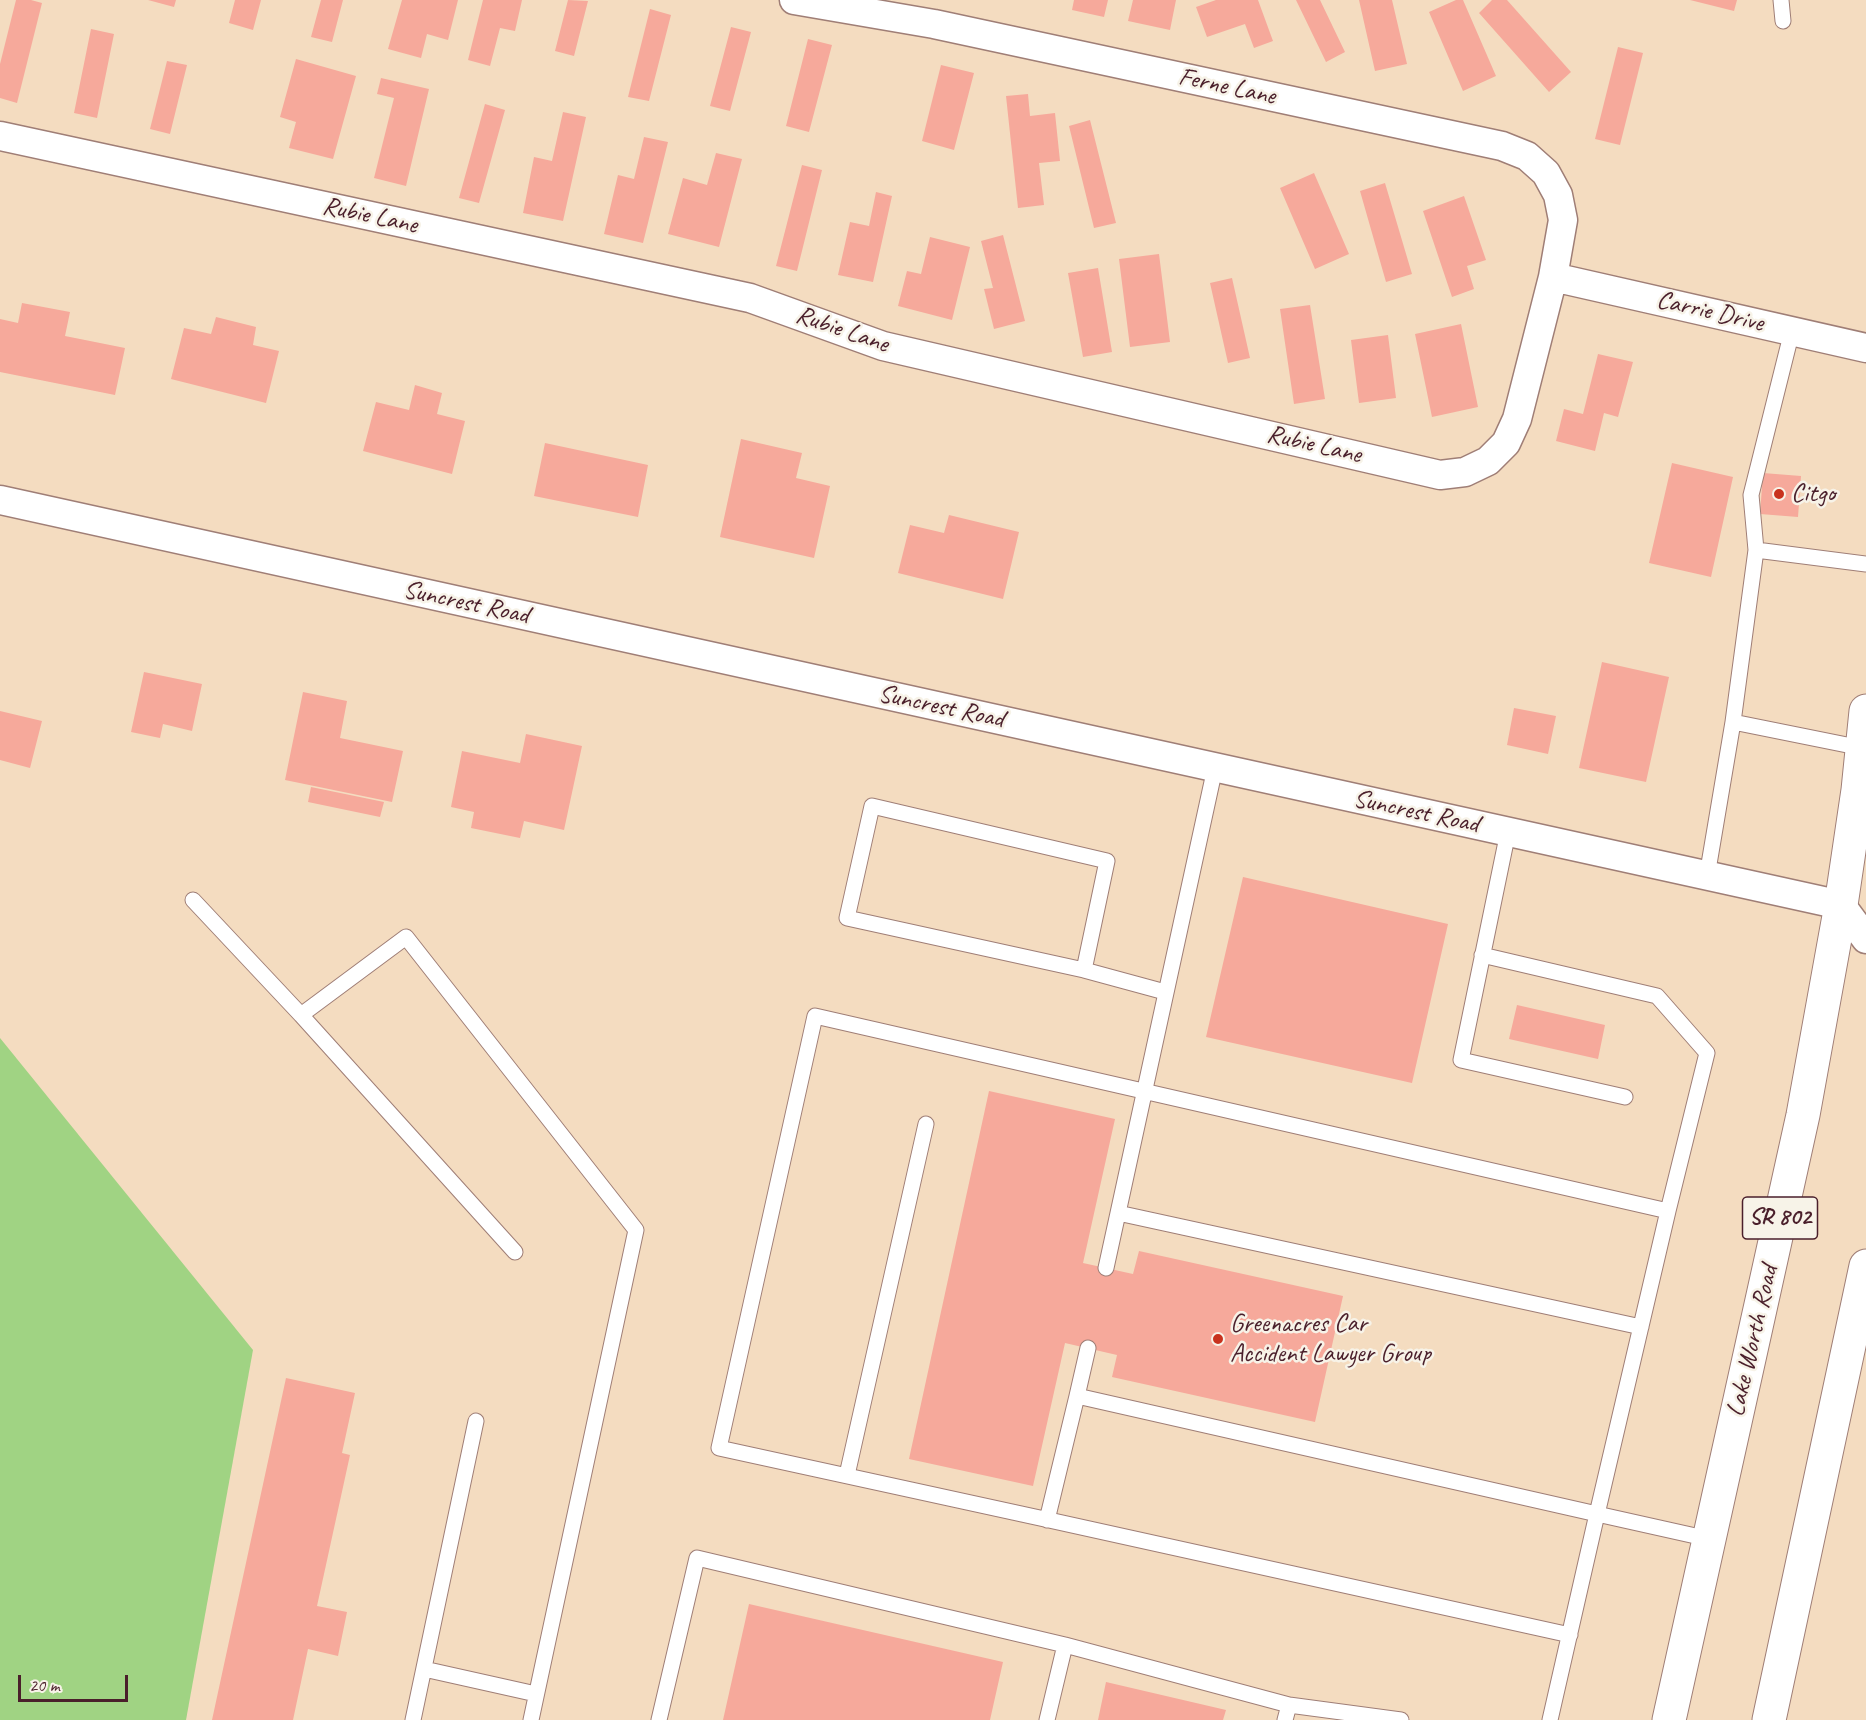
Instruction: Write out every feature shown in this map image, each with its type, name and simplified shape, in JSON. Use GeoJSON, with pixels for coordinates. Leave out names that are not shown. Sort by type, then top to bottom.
{"type":"FeatureCollection","features":[{"type":"Feature","properties":{"kind":"main road","name":"Lake Worth Road"},"geometry":{"type":"LineString","coordinates":[[1669,1720],[1803,1116],[1841,905],[1866,711]]}},
{"type":"Feature","properties":{"kind":"main road"},"geometry":{"type":"LineString","coordinates":[[1769,1720],[1866,1266]]}},
{"type":"Feature","properties":{"kind":"street","name":"Ferne Lane"},"geometry":{"type":"LineString","coordinates":[[794,0],[934,24],[1502,146],[1527,156],[1546,173],[1558,195],[1563,220],[1553,277]]}},
{"type":"Feature","properties":{"kind":"street","name":"Rubie Lane"},"geometry":{"type":"LineString","coordinates":[[0,136],[750,298],[883,346],[1440,475],[1465,472],[1488,461],[1506,442],[1517,419],[1553,277]]}},
{"type":"Feature","properties":{"kind":"street","name":"Carrie Drive"},"geometry":{"type":"LineString","coordinates":[[1553,277],[1866,348]]}},
{"type":"Feature","properties":{"kind":"street","name":"Suncrest Road"},"geometry":{"type":"LineString","coordinates":[[0,500],[1841,905]]}},
{"type":"Feature","properties":{"kind":"street"},"geometry":{"type":"LineString","coordinates":[[1841,905],[1866,939]]}},
{"type":"Feature","properties":{"kind":"lane"},"geometry":{"type":"LineString","coordinates":[[1781,0],[1783,21]]}},
{"type":"Feature","properties":{"kind":"lane"},"geometry":{"type":"LineString","coordinates":[[1707,876],[1733,722],[1756,550],[1752,495],[1792,332]]}},
{"type":"Feature","properties":{"kind":"lane"},"geometry":{"type":"LineString","coordinates":[[1756,550],[1866,564]]}},
{"type":"Feature","properties":{"kind":"lane"},"geometry":{"type":"LineString","coordinates":[[1733,722],[1862,748]]}},
{"type":"Feature","properties":{"kind":"lane"},"geometry":{"type":"LineString","coordinates":[[1106,1268],[1215,768]]}},
{"type":"Feature","properties":{"kind":"lane"},"geometry":{"type":"LineString","coordinates":[[1084,970],[1107,861],[872,806],[847,918],[1084,970],[1166,992]]}},
{"type":"Feature","properties":{"kind":"lane"},"geometry":{"type":"LineString","coordinates":[[1509,832],[1461,1060],[1625,1097]]}},
{"type":"Feature","properties":{"kind":"lane"},"geometry":{"type":"LineString","coordinates":[[193,900],[301,1015],[515,1252]]}},
{"type":"Feature","properties":{"kind":"lane"},"geometry":{"type":"LineString","coordinates":[[301,1015],[406,936],[636,1230],[531,1720]]}},
{"type":"Feature","properties":{"kind":"lane"},"geometry":{"type":"LineString","coordinates":[[1482,955],[1657,996],[1707,1053],[1550,1720]]}},
{"type":"Feature","properties":{"kind":"lane"},"geometry":{"type":"LineString","coordinates":[[1570,1635],[719,1448],[815,1016],[1668,1211]]}},
{"type":"Feature","properties":{"kind":"lane"},"geometry":{"type":"LineString","coordinates":[[847,1475],[926,1124]]}},
{"type":"Feature","properties":{"kind":"lane"},"geometry":{"type":"LineString","coordinates":[[1118,1213],[1641,1327]]}},
{"type":"Feature","properties":{"kind":"lane"},"geometry":{"type":"LineString","coordinates":[[1047,1520],[1088,1348]]}},
{"type":"Feature","properties":{"kind":"lane"},"geometry":{"type":"LineString","coordinates":[[1077,1396],[1709,1539]]}},
{"type":"Feature","properties":{"kind":"lane"},"geometry":{"type":"LineString","coordinates":[[413,1720],[476,1421]]}},
{"type":"Feature","properties":{"kind":"lane"},"geometry":{"type":"LineString","coordinates":[[659,1720],[697,1558],[1065,1645],[1287,1713],[1401,1720]]}},
{"type":"Feature","properties":{"kind":"lane"},"geometry":{"type":"LineString","coordinates":[[1047,1720],[1065,1645]]}},
{"type":"Feature","properties":{"kind":"lane"},"geometry":{"type":"LineString","coordinates":[[424,1669],[536,1694]]}},
{"type":"Feature","properties":{"kind":"green space"},"geometry":{"type":"Polygon","coordinates":[[[0,1038],[253,1350],[186,1720],[0,1720],[0,1038]]]}},
{"type":"Feature","properties":{"kind":"building"},"geometry":{"type":"Polygon","coordinates":[[[16,0],[42,3],[17,103],[0,98],[0,64],[16,0]]]}},
{"type":"Feature","properties":{"kind":"building"},"geometry":{"type":"Polygon","coordinates":[[[148,0],[176,0],[174,7],[148,0]]]}},
{"type":"Feature","properties":{"kind":"building"},"geometry":{"type":"Polygon","coordinates":[[[235,0],[261,0],[253,30],[229,23],[235,0]]]}},
{"type":"Feature","properties":{"kind":"building"},"geometry":{"type":"Polygon","coordinates":[[[321,0],[343,0],[332,42],[311,37],[321,0]]]}},
{"type":"Feature","properties":{"kind":"building"},"geometry":{"type":"Polygon","coordinates":[[[402,0],[458,0],[448,40],[427,34],[421,58],[388,49],[402,0]]]}},
{"type":"Feature","properties":{"kind":"building"},"geometry":{"type":"Polygon","coordinates":[[[483,0],[522,0],[515,31],[500,28],[490,66],[468,60],[483,0]]]}},
{"type":"Feature","properties":{"kind":"building"},"geometry":{"type":"Polygon","coordinates":[[[568,0],[588,1],[574,56],[555,51],[568,0]]]}},
{"type":"Feature","properties":{"kind":"building"},"geometry":{"type":"Polygon","coordinates":[[[1074,0],[1108,0],[1104,17],[1072,10],[1074,0]]]}},
{"type":"Feature","properties":{"kind":"building"},"geometry":{"type":"Polygon","coordinates":[[[1133,0],[1176,0],[1170,30],[1128,21],[1133,0]]]}},
{"type":"Feature","properties":{"kind":"building"},"geometry":{"type":"Polygon","coordinates":[[[1216,0],[1258,0],[1273,41],[1254,48],[1245,24],[1207,37],[1196,7],[1216,0]]]}},
{"type":"Feature","properties":{"kind":"building"},"geometry":{"type":"Polygon","coordinates":[[[1296,0],[1320,0],[1345,52],[1326,62],[1296,0]]]}},
{"type":"Feature","properties":{"kind":"building"},"geometry":{"type":"Polygon","coordinates":[[[1359,0],[1392,0],[1407,64],[1375,71],[1359,0]]]}},
{"type":"Feature","properties":{"kind":"building"},"geometry":{"type":"Polygon","coordinates":[[[1456,0],[1463,0],[1496,76],[1463,91],[1429,12],[1456,0]]]}},
{"type":"Feature","properties":{"kind":"building"},"geometry":{"type":"Polygon","coordinates":[[[1492,0],[1507,0],[1571,72],[1549,92],[1479,13],[1492,0]]]}},
{"type":"Feature","properties":{"kind":"building"},"geometry":{"type":"Polygon","coordinates":[[[1690,0],[1737,0],[1734,11],[1690,0]]]}},
{"type":"Feature","properties":{"kind":"building"},"geometry":{"type":"Polygon","coordinates":[[[650,9],[671,15],[649,101],[628,97],[650,9]]]}},
{"type":"Feature","properties":{"kind":"building"},"geometry":{"type":"Polygon","coordinates":[[[731,27],[751,32],[730,111],[710,106],[731,27]]]}},
{"type":"Feature","properties":{"kind":"building"},"geometry":{"type":"Polygon","coordinates":[[[91,29],[114,34],[97,118],[74,113],[91,29]]]}},
{"type":"Feature","properties":{"kind":"building"},"geometry":{"type":"Polygon","coordinates":[[[808,39],[832,45],[809,132],[786,126],[808,39]]]}},
{"type":"Feature","properties":{"kind":"building"},"geometry":{"type":"Polygon","coordinates":[[[1618,47],[1643,53],[1620,145],[1595,139],[1618,47]]]}},
{"type":"Feature","properties":{"kind":"building"},"geometry":{"type":"Polygon","coordinates":[[[296,59],[356,76],[333,159],[289,148],[296,122],[280,117],[296,59]]]}},
{"type":"Feature","properties":{"kind":"building"},"geometry":{"type":"Polygon","coordinates":[[[167,61],[187,65],[170,134],[150,129],[167,61]]]}},
{"type":"Feature","properties":{"kind":"building"},"geometry":{"type":"Polygon","coordinates":[[[941,65],[974,73],[954,150],[922,141],[941,65]]]}},
{"type":"Feature","properties":{"kind":"building"},"geometry":{"type":"Polygon","coordinates":[[[381,78],[429,89],[406,186],[374,178],[394,98],[377,94],[381,78]]]}},
{"type":"Feature","properties":{"kind":"building"},"geometry":{"type":"Polygon","coordinates":[[[1028,94],[1030,116],[1055,113],[1060,161],[1039,163],[1044,205],[1018,208],[1006,96],[1028,94]]]}},
{"type":"Feature","properties":{"kind":"building"},"geometry":{"type":"Polygon","coordinates":[[[485,104],[505,110],[479,203],[459,198],[485,104]]]}},
{"type":"Feature","properties":{"kind":"building"},"geometry":{"type":"Polygon","coordinates":[[[563,112],[586,117],[563,221],[523,213],[534,157],[552,161],[563,112]]]}},
{"type":"Feature","properties":{"kind":"building"},"geometry":{"type":"Polygon","coordinates":[[[1090,120],[1116,223],[1094,228],[1069,126],[1090,120]]]}},
{"type":"Feature","properties":{"kind":"building"},"geometry":{"type":"Polygon","coordinates":[[[644,137],[668,142],[643,243],[604,234],[618,175],[634,179],[644,137]]]}},
{"type":"Feature","properties":{"kind":"building"},"geometry":{"type":"Polygon","coordinates":[[[716,153],[742,159],[719,247],[668,234],[683,178],[707,185],[716,153]]]}},
{"type":"Feature","properties":{"kind":"building"},"geometry":{"type":"Polygon","coordinates":[[[802,165],[822,170],[797,271],[776,266],[802,165]]]}},
{"type":"Feature","properties":{"kind":"building"},"geometry":{"type":"Polygon","coordinates":[[[1314,173],[1349,254],[1315,269],[1280,188],[1314,173]]]}},
{"type":"Feature","properties":{"kind":"building"},"geometry":{"type":"Polygon","coordinates":[[[1385,183],[1412,274],[1386,282],[1360,191],[1385,183]]]}},
{"type":"Feature","properties":{"kind":"building"},"geometry":{"type":"Polygon","coordinates":[[[876,192],[892,196],[873,282],[838,275],[850,222],[869,226],[876,192]]]}},
{"type":"Feature","properties":{"kind":"building"},"geometry":{"type":"Polygon","coordinates":[[[1464,196],[1486,260],[1467,266],[1474,289],[1452,297],[1423,211],[1464,196]]]}},
{"type":"Feature","properties":{"kind":"building"},"geometry":{"type":"Polygon","coordinates":[[[1003,235],[1025,321],[994,329],[984,289],[993,288],[981,241],[1003,235]]]}},
{"type":"Feature","properties":{"kind":"building"},"geometry":{"type":"Polygon","coordinates":[[[930,237],[970,247],[952,320],[898,306],[907,271],[921,274],[930,237]]]}},
{"type":"Feature","properties":{"kind":"building"},"geometry":{"type":"Polygon","coordinates":[[[1159,254],[1170,342],[1130,347],[1119,259],[1159,254]]]}},
{"type":"Feature","properties":{"kind":"building"},"geometry":{"type":"Polygon","coordinates":[[[1098,268],[1112,352],[1083,357],[1068,273],[1098,268]]]}},
{"type":"Feature","properties":{"kind":"building"},"geometry":{"type":"Polygon","coordinates":[[[1232,278],[1250,358],[1228,363],[1210,283],[1232,278]]]}},
{"type":"Feature","properties":{"kind":"building"},"geometry":{"type":"Polygon","coordinates":[[[22,303],[70,312],[65,336],[125,348],[115,395],[0,372],[0,319],[18,323],[22,303]]]}},
{"type":"Feature","properties":{"kind":"building"},"geometry":{"type":"Polygon","coordinates":[[[1310,305],[1325,399],[1294,404],[1280,309],[1310,305]]]}},
{"type":"Feature","properties":{"kind":"building"},"geometry":{"type":"Polygon","coordinates":[[[216,317],[256,327],[253,345],[279,351],[266,403],[171,379],[184,328],[211,334],[216,317]]]}},
{"type":"Feature","properties":{"kind":"building"},"geometry":{"type":"Polygon","coordinates":[[[1461,324],[1478,407],[1432,417],[1415,334],[1461,324]]]}},
{"type":"Feature","properties":{"kind":"building"},"geometry":{"type":"Polygon","coordinates":[[[1388,335],[1396,398],[1359,403],[1351,340],[1388,335]]]}},
{"type":"Feature","properties":{"kind":"building"},"geometry":{"type":"Polygon","coordinates":[[[1598,354],[1633,362],[1618,417],[1604,413],[1595,451],[1556,441],[1564,409],[1583,414],[1598,354]]]}},
{"type":"Feature","properties":{"kind":"building"},"geometry":{"type":"Polygon","coordinates":[[[415,385],[442,393],[437,414],[465,421],[452,474],[363,451],[376,402],[409,410],[415,385]]]}},
{"type":"Feature","properties":{"kind":"building"},"geometry":{"type":"Polygon","coordinates":[[[741,439],[802,453],[796,478],[830,486],[814,558],[720,537],[741,439]]]}},
{"type":"Feature","properties":{"kind":"building"},"geometry":{"type":"Polygon","coordinates":[[[545,443],[648,465],[638,517],[534,496],[545,443]]]}},
{"type":"Feature","properties":{"kind":"building"},"geometry":{"type":"Polygon","coordinates":[[[1672,463],[1733,477],[1711,577],[1649,563],[1672,463]]]}},
{"type":"Feature","properties":{"kind":"building"},"geometry":{"type":"Polygon","coordinates":[[[1763,473],[1801,476],[1798,517],[1760,514],[1763,473]]]}},
{"type":"Feature","properties":{"kind":"building"},"geometry":{"type":"Polygon","coordinates":[[[949,515],[1019,532],[1003,599],[898,573],[910,525],[944,533],[949,515]]]}},
{"type":"Feature","properties":{"kind":"building"},"geometry":{"type":"Polygon","coordinates":[[[1602,662],[1669,677],[1646,782],[1579,768],[1602,662]]]}},
{"type":"Feature","properties":{"kind":"building"},"geometry":{"type":"Polygon","coordinates":[[[144,672],[202,684],[192,731],[163,724],[160,738],[131,732],[144,672]]]}},
{"type":"Feature","properties":{"kind":"building"},"geometry":{"type":"Polygon","coordinates":[[[303,692],[347,701],[340,738],[403,751],[392,802],[285,780],[303,692]]]}},
{"type":"Feature","properties":{"kind":"building"},"geometry":{"type":"Polygon","coordinates":[[[1514,708],[1556,716],[1548,754],[1507,745],[1514,708]]]}},
{"type":"Feature","properties":{"kind":"building"},"geometry":{"type":"Polygon","coordinates":[[[0,711],[42,721],[30,768],[0,760],[0,711]]]}},
{"type":"Feature","properties":{"kind":"building"},"geometry":{"type":"Polygon","coordinates":[[[526,734],[582,746],[564,830],[524,821],[520,838],[471,828],[474,812],[451,807],[462,751],[520,763],[526,734]]]}},
{"type":"Feature","properties":{"kind":"building"},"geometry":{"type":"Polygon","coordinates":[[[311,787],[384,802],[380,817],[308,802],[311,787]]]}},
{"type":"Feature","properties":{"kind":"building"},"geometry":{"type":"Polygon","coordinates":[[[1243,877],[1448,924],[1412,1083],[1206,1037],[1243,877]]]}},
{"type":"Feature","properties":{"kind":"building"},"geometry":{"type":"Polygon","coordinates":[[[1517,1005],[1605,1025],[1598,1059],[1509,1039],[1517,1005]]]}},
{"type":"Feature","properties":{"kind":"building"},"geometry":{"type":"Polygon","coordinates":[[[989,1091],[1115,1119],[1083,1263],[1133,1274],[1139,1251],[1343,1296],[1315,1422],[1112,1377],[1117,1355],[1065,1343],[1033,1486],[909,1459],[989,1091]]]}},
{"type":"Feature","properties":{"kind":"building"},"geometry":{"type":"Polygon","coordinates":[[[286,1378],[355,1393],[342,1453],[350,1455],[317,1606],[347,1612],[338,1656],[308,1649],[293,1720],[212,1720],[286,1378]]]}},
{"type":"Feature","properties":{"kind":"building"},"geometry":{"type":"Polygon","coordinates":[[[749,1604],[1003,1662],[990,1720],[723,1720],[749,1604]]]}},
{"type":"Feature","properties":{"kind":"building"},"geometry":{"type":"Polygon","coordinates":[[[1106,1682],[1226,1710],[1223,1720],[1098,1720],[1106,1682]]]}},
{"type":"Feature","properties":{"kind":"place","name":"Citgo"},"geometry":{"type":"Point","coordinates":[1779,494]}},
{"type":"Feature","properties":{"kind":"place","name":"Greenacres Car Accident Lawyer Group"},"geometry":{"type":"Point","coordinates":[1218,1339]}}]}
